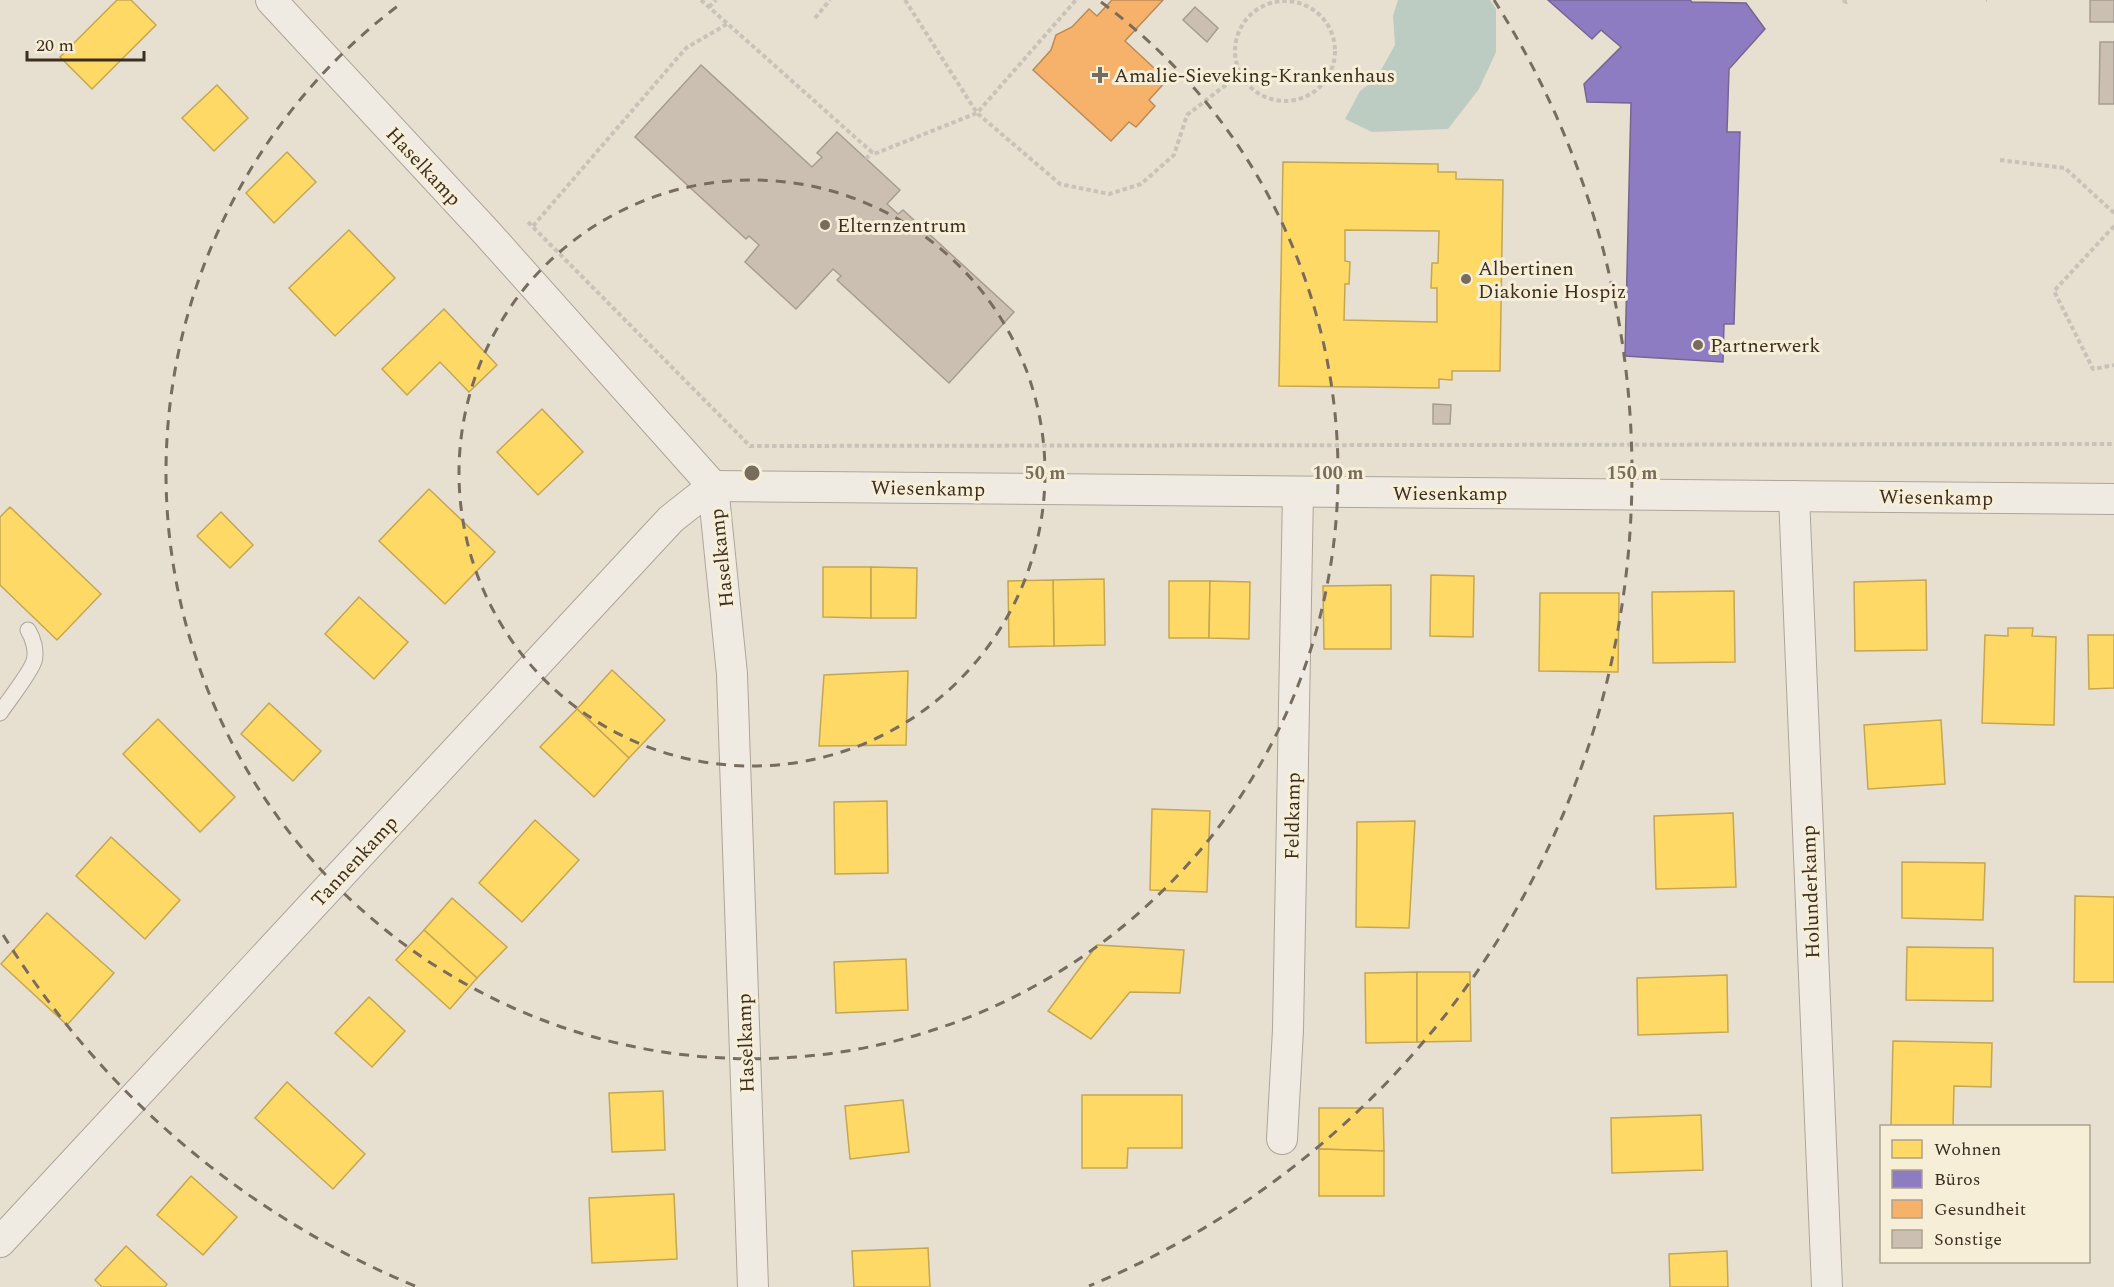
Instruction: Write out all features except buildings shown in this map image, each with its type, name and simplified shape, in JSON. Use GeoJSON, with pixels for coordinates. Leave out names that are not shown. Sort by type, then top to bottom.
{"type":"FeatureCollection","features":[{"type":"Feature","properties":{"kind":"street","name":"Haselkamp"},"geometry":{"type":"LineString","coordinates":[[271,0],[494,241],[713,486],[732,674],[753,1287]]}},
{"type":"Feature","properties":{"kind":"street","name":"Wiesenkamp"},"geometry":{"type":"LineString","coordinates":[[713,486],[2114,499]]}},
{"type":"Feature","properties":{"kind":"street","name":"Tannenkamp"},"geometry":{"type":"LineString","coordinates":[[0,1242],[671,519],[713,486]]}},
{"type":"Feature","properties":{"kind":"street","name":"Feldkamp"},"geometry":{"type":"LineString","coordinates":[[1282,1139],[1289,1018],[1298,492]]}},
{"type":"Feature","properties":{"kind":"street","name":"Holunderkamp"},"geometry":{"type":"LineString","coordinates":[[1794,496],[1827,1287]]}},
{"type":"Feature","properties":{"kind":"lane"},"geometry":{"type":"LineString","coordinates":[[0,712],[34,662],[35,652],[32,636],[28,630]]}},
{"type":"Feature","properties":{"kind":"path"},"geometry":{"type":"LineString","coordinates":[[701,0],[874,154],[977,113],[1076,0]]}},
{"type":"Feature","properties":{"kind":"path"},"geometry":{"type":"LineString","coordinates":[[709,8],[716,0]]}},
{"type":"Feature","properties":{"kind":"path"},"geometry":{"type":"LineString","coordinates":[[815,18],[830,0]]}},
{"type":"Feature","properties":{"kind":"path"},"geometry":{"type":"LineString","coordinates":[[905,0],[977,113],[1060,184],[1109,194],[1140,184],[1174,155],[1187,115],[1240,74]]}},
{"type":"Feature","properties":{"kind":"path"},"geometry":{"type":"LineString","coordinates":[[1281,0],[1298,2],[1313,9],[1326,20],[1333,35],[1336,52],[1333,68],[1324,82],[1312,93],[1297,100],[1280,101],[1263,97],[1250,87],[1240,74],[1235,58],[1235,42],[1241,26],[1251,13],[1265,4],[1281,0]]}},
{"type":"Feature","properties":{"kind":"path"},"geometry":{"type":"LineString","coordinates":[[1843,0],[1846,2],[1849,0]]}},
{"type":"Feature","properties":{"kind":"path"},"geometry":{"type":"LineString","coordinates":[[533,226],[686,48],[727,24]]}},
{"type":"Feature","properties":{"kind":"path"},"geometry":{"type":"LineString","coordinates":[[866,159],[872,152]]}},
{"type":"Feature","properties":{"kind":"path"},"geometry":{"type":"LineString","coordinates":[[2000,160],[2065,168],[2114,213]]}},
{"type":"Feature","properties":{"kind":"path"},"geometry":{"type":"LineString","coordinates":[[526,219],[750,446],[2114,444]]}},
{"type":"Feature","properties":{"kind":"path"},"geometry":{"type":"LineString","coordinates":[[2114,226],[2054,291],[2093,369],[2114,365]]}},
{"type":"Feature","properties":{"kind":"path"},"geometry":{"type":"LineString","coordinates":[[1502,274],[1522,274]]}},
{"type":"Feature","properties":{"kind":"shaded area"},"geometry":{"type":"Polygon","coordinates":[[[1398,0],[1490,0],[1496,9],[1496,52],[1479,89],[1448,129],[1372,132],[1345,119],[1360,91],[1376,79],[1395,45],[1393,16],[1398,0]]]}},
{"type":"Feature","properties":{"kind":"place","name":"Amalie-Sieveking-Krankenhaus"},"geometry":{"type":"Point","coordinates":[1100,75]}},
{"type":"Feature","properties":{"kind":"place","name":"Elternzentrum"},"geometry":{"type":"Point","coordinates":[825,225]}},
{"type":"Feature","properties":{"kind":"place","name":"Albertinen Diakonie Hospiz"},"geometry":{"type":"Point","coordinates":[1466,279]}},
{"type":"Feature","properties":{"kind":"place","name":"Partnerwerk"},"geometry":{"type":"Point","coordinates":[1698,345]}}]}
